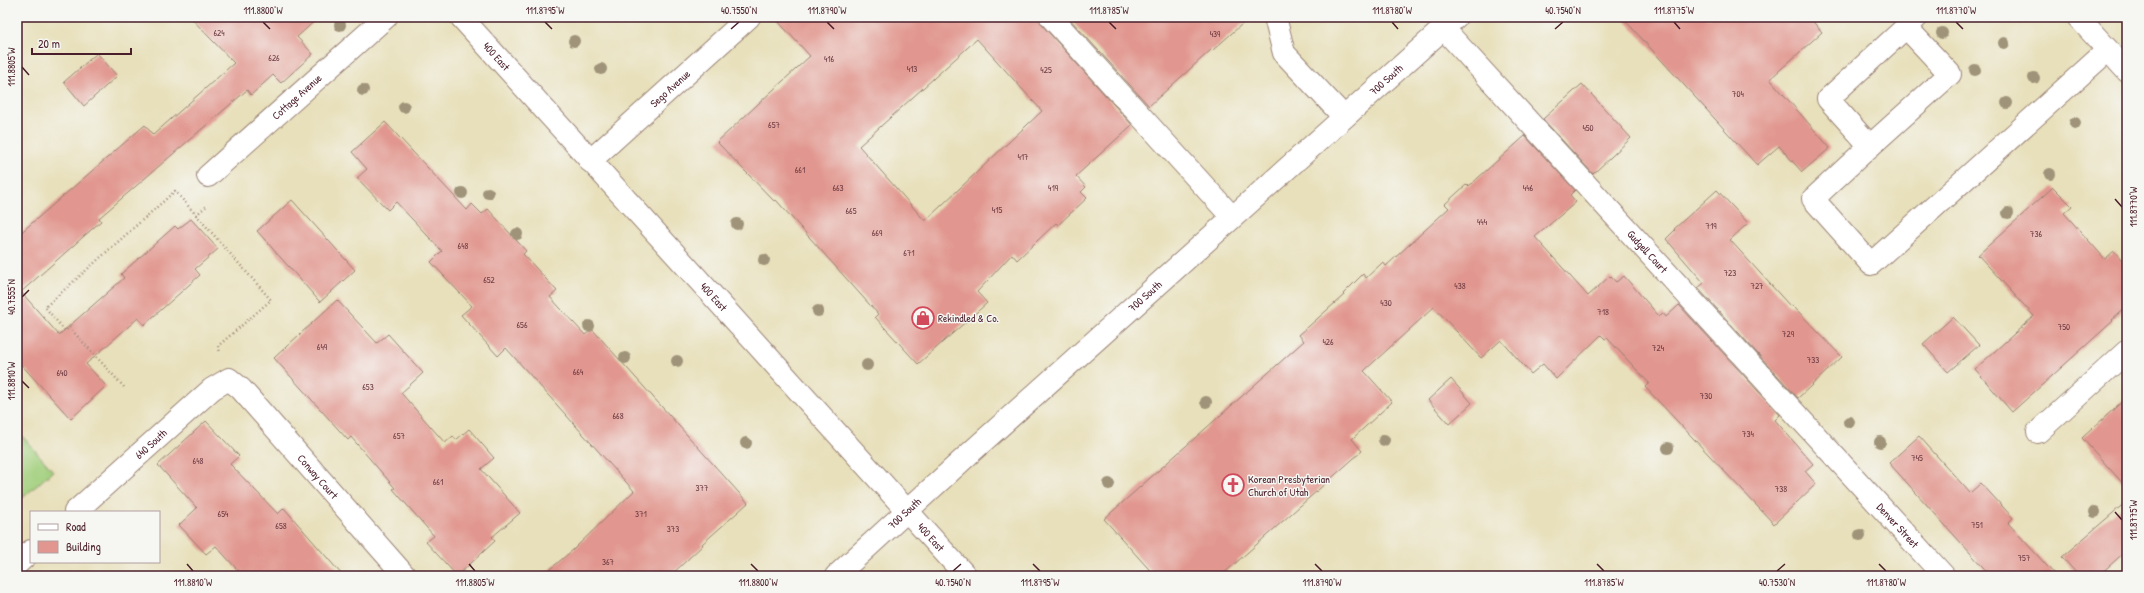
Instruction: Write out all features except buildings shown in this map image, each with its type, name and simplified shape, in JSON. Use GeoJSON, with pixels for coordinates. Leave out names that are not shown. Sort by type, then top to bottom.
{"type":"FeatureCollection","features":[{"type":"Feature","properties":{"kind":"street","name":"Cottage Avenue"},"geometry":{"type":"LineString","coordinates":[[208,176],[386,17]]}},
{"type":"Feature","properties":{"kind":"street","name":"400 East"},"geometry":{"type":"LineString","coordinates":[[461,17],[966,576]]}},
{"type":"Feature","properties":{"kind":"street","name":"Sego Avenue"},"geometry":{"type":"LineString","coordinates":[[590,161],[749,17]]}},
{"type":"Feature","properties":{"kind":"street"},"geometry":{"type":"LineString","coordinates":[[1051,17],[1232,217]]}},
{"type":"Feature","properties":{"kind":"street"},"geometry":{"type":"LineString","coordinates":[[1275,17],[1284,53],[1344,117]]}},
{"type":"Feature","properties":{"kind":"street"},"geometry":{"type":"LineString","coordinates":[[2078,17],[2127,71]]}},
{"type":"Feature","properties":{"kind":"street","name":"700 South"},"geometry":{"type":"LineString","coordinates":[[836,576],[906,511],[1449,22]]}},
{"type":"Feature","properties":{"kind":"street","name":"Gudgell Court"},"geometry":{"type":"LineString","coordinates":[[1449,22],[1852,475]]}},
{"type":"Feature","properties":{"kind":"street"},"geometry":{"type":"LineString","coordinates":[[1870,146],[1828,99],[1912,22],[1950,74],[1814,198],[1871,264],[2108,50]]}},
{"type":"Feature","properties":{"kind":"street"},"geometry":{"type":"LineString","coordinates":[[2038,432],[2127,351]]}},
{"type":"Feature","properties":{"kind":"street","name":"640 South"},"geometry":{"type":"LineString","coordinates":[[76,511],[212,388],[229,379]]}},
{"type":"Feature","properties":{"kind":"street","name":"Conway Court"},"geometry":{"type":"LineString","coordinates":[[229,379],[240,389],[405,576]]}},
{"type":"Feature","properties":{"kind":"street","name":"Denver Street"},"geometry":{"type":"LineString","coordinates":[[1852,475],[1944,576]]}},
{"type":"Feature","properties":{"kind":"street"},"geometry":{"type":"LineString","coordinates":[[17,564],[30,552]]}},
{"type":"Feature","properties":{"kind":"path"},"geometry":{"type":"LineString","coordinates":[[124,387],[69,327],[65,331],[44,307],[175,191],[271,300],[218,346],[229,379]]}},
{"type":"Feature","properties":{"kind":"path"},"geometry":{"type":"LineString","coordinates":[[196,215],[209,204]]}},
{"type":"Feature","properties":{"kind":"green space"},"geometry":{"type":"Polygon","coordinates":[[[17,430],[53,471],[17,503],[17,430]]]}},
{"type":"Feature","properties":{"kind":"place","name":"Rekindled & Co."},"geometry":{"type":"Point","coordinates":[923,318]}},
{"type":"Feature","properties":{"kind":"place","name":"Korean Presbyterian Church of Utah"},"geometry":{"type":"Point","coordinates":[1233,485]}}]}
